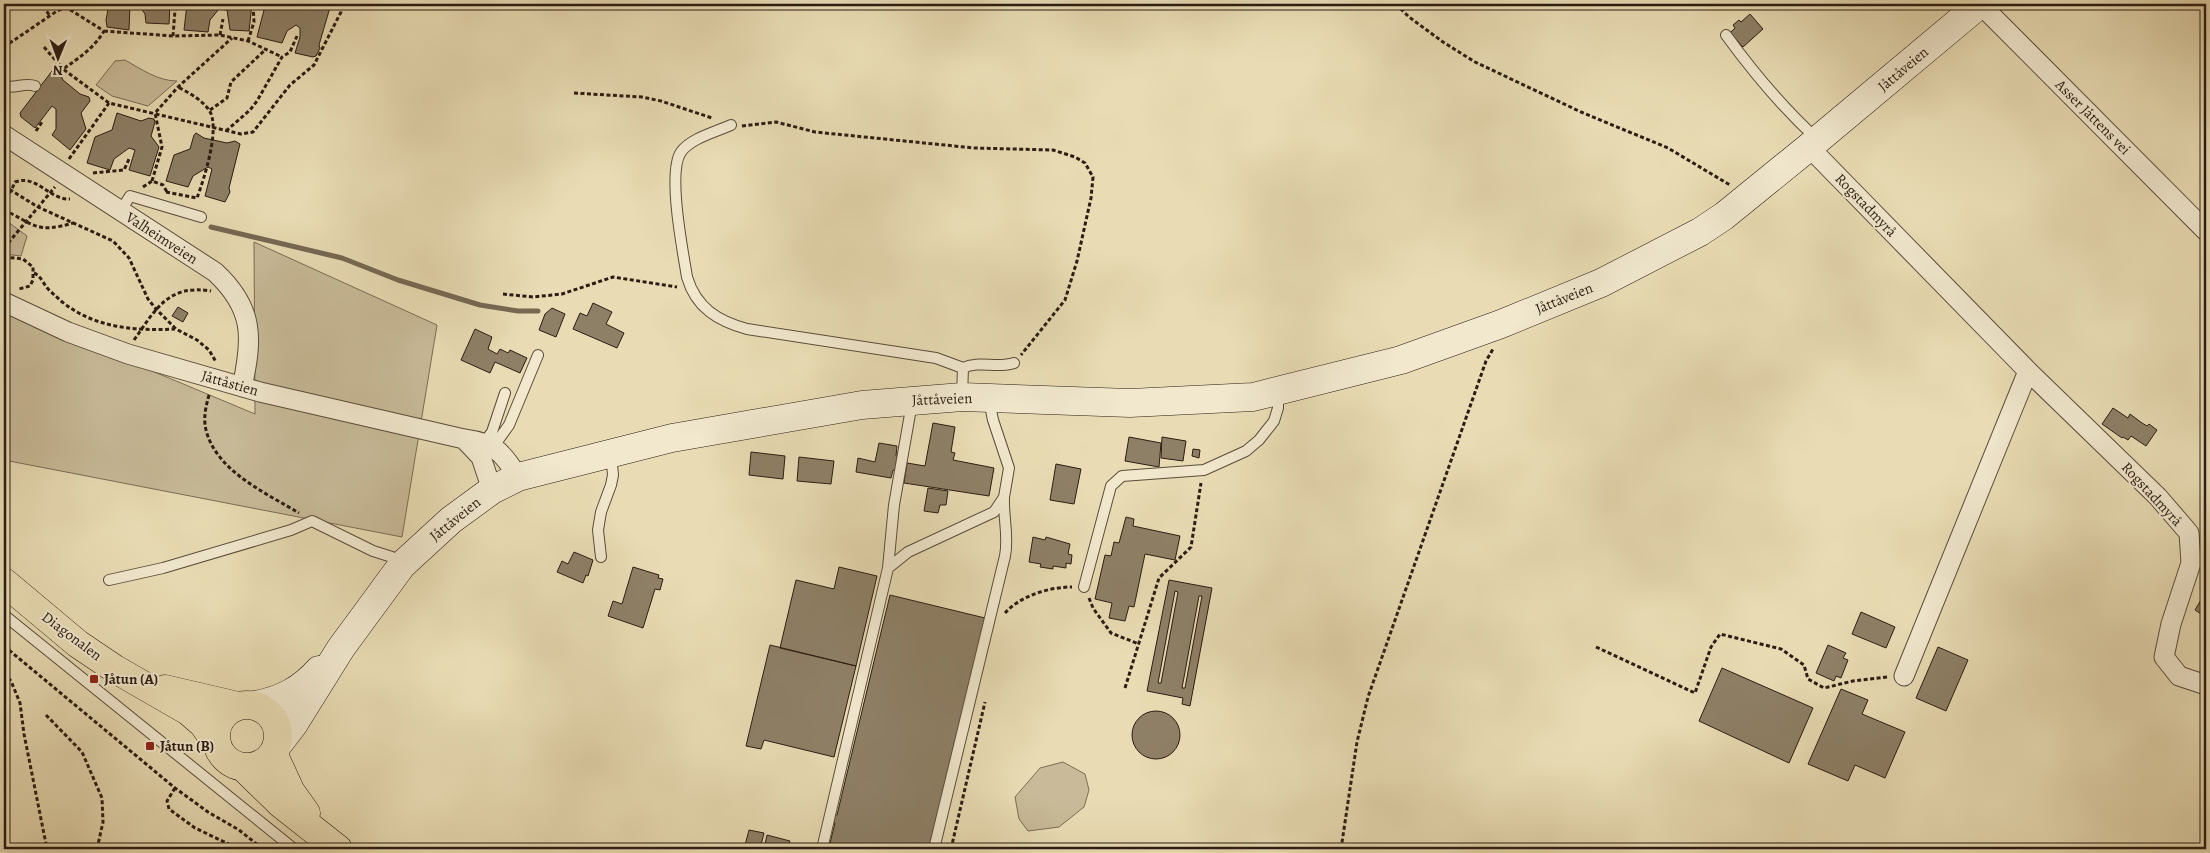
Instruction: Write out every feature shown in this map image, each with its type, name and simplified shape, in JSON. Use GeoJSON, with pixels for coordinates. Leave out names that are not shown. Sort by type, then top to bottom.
{"type":"FeatureCollection","features":[{"type":"Feature","properties":{"kind":"main road","name":"Jåttåveien"},"geometry":{"type":"LineString","coordinates":[[275,749],[293,725],[341,648],[402,566],[451,520],[492,490],[518,477],[681,437],[862,405],[908,400],[975,397],[1130,403],[1253,397],[1401,360],[1502,324],[1583,291],[1700,232],[1744,200],[1814,143],[1971,8]]}},
{"type":"Feature","properties":{"kind":"main road","name":"Diagonalen"},"geometry":{"type":"LineString","coordinates":[[4,582],[78,644],[116,669],[188,711],[202,724],[216,742]]}},
{"type":"Feature","properties":{"kind":"main road","name":"Jåttåveien"},"geometry":{"type":"LineString","coordinates":[[246,706],[278,701],[309,681],[341,648]]}},
{"type":"Feature","properties":{"kind":"main road","name":"Diagonalen"},"geometry":{"type":"LineString","coordinates":[[144,685],[246,706]]}},
{"type":"Feature","properties":{"kind":"main road"},"geometry":{"type":"LineString","coordinates":[[243,767],[262,764],[275,749],[278,738],[275,722],[270,714],[246,706],[223,715],[218,723],[216,742],[225,759],[243,767],[281,804],[329,842]]}},
{"type":"Feature","properties":{"kind":"main road"},"geometry":{"type":"LineString","coordinates":[[275,749],[291,792],[329,842]]}},
{"type":"Feature","properties":{"kind":"street","name":"Asser Jåttens vei"},"geometry":{"type":"LineString","coordinates":[[1971,8],[2206,231]]}},
{"type":"Feature","properties":{"kind":"street","name":"Valheimveien"},"geometry":{"type":"LineString","coordinates":[[4,135],[215,272],[228,284],[240,300],[247,318],[250,334],[248,358],[242,386]]}},
{"type":"Feature","properties":{"kind":"street","name":"Rogstadmyrå"},"geometry":{"type":"LineString","coordinates":[[1814,143],[2028,371],[2158,497],[2189,533],[2191,563],[2171,624],[2164,656],[2179,676],[2206,685]]}},
{"type":"Feature","properties":{"kind":"street","name":"Jåttåstien"},"geometry":{"type":"LineString","coordinates":[[10,296],[68,332],[128,354],[242,386],[480,447]]}},
{"type":"Feature","properties":{"kind":"street"},"geometry":{"type":"LineString","coordinates":[[1904,676],[2028,371]]}},
{"type":"Feature","properties":{"kind":"street"},"geometry":{"type":"LineString","coordinates":[[480,447],[508,461],[518,477]]}},
{"type":"Feature","properties":{"kind":"street"},"geometry":{"type":"LineString","coordinates":[[480,447],[492,490]]}},
{"type":"Feature","properties":{"kind":"lane"},"geometry":{"type":"LineString","coordinates":[[1726,35],[1744,60],[1797,120],[1814,143]]}},
{"type":"Feature","properties":{"kind":"lane"},"geometry":{"type":"LineString","coordinates":[[4,86],[12,88],[29,83],[35,86]]}},
{"type":"Feature","properties":{"kind":"lane"},"geometry":{"type":"LineString","coordinates":[[731,125],[693,142],[682,151],[676,161],[676,201],[690,290],[706,310],[727,323],[747,329],[936,358],[963,368],[977,364],[1000,366],[1014,363]]}},
{"type":"Feature","properties":{"kind":"lane"},"geometry":{"type":"LineString","coordinates":[[123,213],[125,204],[130,196],[201,217]]}},
{"type":"Feature","properties":{"kind":"lane"},"geometry":{"type":"LineString","coordinates":[[480,447],[509,425],[538,355]]}},
{"type":"Feature","properties":{"kind":"lane"},"geometry":{"type":"LineString","coordinates":[[934,849],[1008,542],[1004,524],[1004,497],[1009,468],[993,420],[975,397],[963,368]]}},
{"type":"Feature","properties":{"kind":"lane"},"geometry":{"type":"LineString","coordinates":[[1084,587],[1111,486],[1122,476],[1204,470],[1239,455],[1259,440],[1274,421],[1278,408],[1278,391]]}},
{"type":"Feature","properties":{"kind":"lane"},"geometry":{"type":"LineString","coordinates":[[480,447],[492,432],[505,393]]}},
{"type":"Feature","properties":{"kind":"lane"},"geometry":{"type":"LineString","coordinates":[[822,849],[888,568],[894,505],[910,414],[908,400]]}},
{"type":"Feature","properties":{"kind":"lane"},"geometry":{"type":"LineString","coordinates":[[602,557],[598,530],[601,512],[613,475],[611,453]]}},
{"type":"Feature","properties":{"kind":"lane"},"geometry":{"type":"LineString","coordinates":[[888,568],[908,552],[994,512],[1004,497]]}},
{"type":"Feature","properties":{"kind":"lane"},"geometry":{"type":"LineString","coordinates":[[109,580],[173,565],[291,530],[312,521],[373,551],[392,557],[402,566]]}},
{"type":"Feature","properties":{"kind":"lane"},"geometry":{"type":"LineString","coordinates":[[4,615],[294,849]]}},
{"type":"Feature","properties":{"kind":"path"},"geometry":{"type":"LineString","coordinates":[[4,6],[12,4]]}},
{"type":"Feature","properties":{"kind":"path"},"geometry":{"type":"LineString","coordinates":[[24,4],[44,5],[50,16]]}},
{"type":"Feature","properties":{"kind":"path"},"geometry":{"type":"LineString","coordinates":[[173,36],[175,10],[178,4]]}},
{"type":"Feature","properties":{"kind":"path"},"geometry":{"type":"LineString","coordinates":[[44,47],[62,69],[109,102],[241,134],[253,132],[290,85],[314,66],[342,12],[343,4]]}},
{"type":"Feature","properties":{"kind":"path"},"geometry":{"type":"LineString","coordinates":[[1396,4],[1409,17],[1443,42],[1475,62],[1580,112],[1668,148],[1728,183],[1744,200]]}},
{"type":"Feature","properties":{"kind":"path"},"geometry":{"type":"LineString","coordinates":[[248,41],[254,22],[254,5]]}},
{"type":"Feature","properties":{"kind":"path"},"geometry":{"type":"LineString","coordinates":[[4,47],[64,8],[104,30],[173,36],[220,35],[248,41],[282,57]]}},
{"type":"Feature","properties":{"kind":"path"},"geometry":{"type":"LineString","coordinates":[[220,35],[223,19]]}},
{"type":"Feature","properties":{"kind":"path"},"geometry":{"type":"LineString","coordinates":[[62,69],[87,52],[97,42],[104,30]]}},
{"type":"Feature","properties":{"kind":"path"},"geometry":{"type":"LineString","coordinates":[[225,131],[250,110],[282,57],[290,52],[297,36]]}},
{"type":"Feature","properties":{"kind":"path"},"geometry":{"type":"LineString","coordinates":[[155,113],[178,87],[233,38]]}},
{"type":"Feature","properties":{"kind":"path"},"geometry":{"type":"LineString","coordinates":[[209,110],[227,98],[231,82],[265,50]]}},
{"type":"Feature","properties":{"kind":"path"},"geometry":{"type":"LineString","coordinates":[[178,87],[193,95],[209,110],[214,124],[205,175],[197,198]]}},
{"type":"Feature","properties":{"kind":"path"},"geometry":{"type":"LineString","coordinates":[[574,93],[628,96],[661,101],[731,125],[746,126],[776,122],[815,132],[974,148],[1053,150],[1076,157],[1085,163],[1093,177],[1092,198],[1078,260],[1066,300],[1014,363]]}},
{"type":"Feature","properties":{"kind":"path"},"geometry":{"type":"LineString","coordinates":[[68,161],[109,102]]}},
{"type":"Feature","properties":{"kind":"path"},"geometry":{"type":"LineString","coordinates":[[152,181],[162,147],[155,113]]}},
{"type":"Feature","properties":{"kind":"path"},"geometry":{"type":"LineString","coordinates":[[36,131],[42,122]]}},
{"type":"Feature","properties":{"kind":"path"},"geometry":{"type":"LineString","coordinates":[[85,174],[124,170],[129,159]]}},
{"type":"Feature","properties":{"kind":"path"},"geometry":{"type":"LineString","coordinates":[[4,198],[11,191],[15,182],[21,180],[38,184],[66,199],[74,197]]}},
{"type":"Feature","properties":{"kind":"path"},"geometry":{"type":"LineString","coordinates":[[4,186],[38,207],[113,241],[124,252],[129,258],[148,299],[156,309],[176,329],[197,340],[209,350],[215,359],[216,370],[206,408],[205,420],[206,430],[214,448],[228,466],[239,475],[312,521]]}},
{"type":"Feature","properties":{"kind":"path"},"geometry":{"type":"LineString","coordinates":[[4,248],[50,192]]}},
{"type":"Feature","properties":{"kind":"path"},"geometry":{"type":"LineString","coordinates":[[4,210],[31,226],[46,228],[73,223]]}},
{"type":"Feature","properties":{"kind":"path"},"geometry":{"type":"LineString","coordinates":[[4,257],[29,262],[33,267],[34,273],[30,286],[10,296]]}},
{"type":"Feature","properties":{"kind":"path"},"geometry":{"type":"LineString","coordinates":[[34,273],[38,274],[50,291],[78,314],[92,321],[142,329],[176,329]]}},
{"type":"Feature","properties":{"kind":"path"},"geometry":{"type":"LineString","coordinates":[[502,294],[533,297],[562,294],[614,277],[690,290]]}},
{"type":"Feature","properties":{"kind":"path"},"geometry":{"type":"LineString","coordinates":[[128,354],[129,347],[156,309],[173,294],[183,290],[199,289],[218,294]]}},
{"type":"Feature","properties":{"kind":"path"},"geometry":{"type":"LineString","coordinates":[[1341,849],[1357,742],[1368,697],[1486,361],[1494,348]]}},
{"type":"Feature","properties":{"kind":"path"},"geometry":{"type":"LineString","coordinates":[[1125,688],[1159,578],[1191,547],[1204,470]]}},
{"type":"Feature","properties":{"kind":"path"},"geometry":{"type":"LineString","coordinates":[[1003,622],[1005,612],[1022,600],[1058,587],[1084,587],[1093,608],[1112,633],[1139,644]]}},
{"type":"Feature","properties":{"kind":"path"},"geometry":{"type":"LineString","coordinates":[[1596,647],[1695,693],[1711,647],[1720,634],[1782,649],[1804,665],[1808,679],[1824,688],[1853,681],[1904,676]]}},
{"type":"Feature","properties":{"kind":"path"},"geometry":{"type":"LineString","coordinates":[[4,646],[174,788],[208,812],[239,830],[263,849]]}},
{"type":"Feature","properties":{"kind":"path"},"geometry":{"type":"LineString","coordinates":[[4,673],[11,681],[20,703],[24,734],[47,849]]}},
{"type":"Feature","properties":{"kind":"path"},"geometry":{"type":"LineString","coordinates":[[951,849],[986,698]]}},
{"type":"Feature","properties":{"kind":"path"},"geometry":{"type":"LineString","coordinates":[[46,715],[82,752],[102,798],[103,822],[97,849]]}},
{"type":"Feature","properties":{"kind":"path"},"geometry":{"type":"LineString","coordinates":[[174,788],[167,801],[169,809],[195,828],[239,849]]}},
{"type":"Feature","properties":{"kind":"shaded area"},"geometry":{"type":"Polygon","coordinates":[[[125,60],[156,77],[177,81],[148,106],[112,96],[96,85],[115,61],[125,60]]]}},
{"type":"Feature","properties":{"kind":"shaded area"},"geometry":{"type":"Polygon","coordinates":[[[4,219],[27,236],[21,256],[4,254],[4,219]]]}},
{"type":"Feature","properties":{"kind":"shaded area"},"geometry":{"type":"Polygon","coordinates":[[[254,242],[437,325],[402,537],[4,460],[4,309],[255,414],[254,242]]]}},
{"type":"Feature","properties":{"kind":"shaded area"},"geometry":{"type":"Polygon","coordinates":[[[1063,762],[1085,774],[1089,790],[1084,807],[1059,827],[1028,831],[1019,819],[1015,797],[1040,768],[1063,762]]]}},
{"type":"Feature","properties":{"kind":"building"},"geometry":{"type":"Polygon","coordinates":[[[109,4],[130,4],[129,30],[107,27],[106,20],[109,4]]]}},
{"type":"Feature","properties":{"kind":"building"},"geometry":{"type":"Polygon","coordinates":[[[138,4],[170,4],[169,24],[146,23],[145,14],[138,4]]]}},
{"type":"Feature","properties":{"kind":"building"},"geometry":{"type":"Polygon","coordinates":[[[187,4],[252,4],[249,31],[230,30],[227,10],[219,9],[210,20],[208,32],[184,30],[187,4]]]}},
{"type":"Feature","properties":{"kind":"building"},"geometry":{"type":"Polygon","coordinates":[[[280,4],[331,4],[319,45],[320,48],[316,56],[295,53],[300,37],[300,28],[296,25],[287,31],[282,43],[257,37],[264,10],[280,4]]]}},
{"type":"Feature","properties":{"kind":"building"},"geometry":{"type":"Polygon","coordinates":[[[1750,14],[1763,29],[1743,47],[1730,33],[1735,28],[1733,25],[1739,20],[1741,22],[1750,14]]]}},
{"type":"Feature","properties":{"kind":"building"},"geometry":{"type":"Polygon","coordinates":[[[52,71],[60,73],[63,80],[80,94],[89,97],[90,101],[81,113],[86,129],[70,150],[52,135],[56,129],[56,109],[52,106],[35,128],[21,117],[20,113],[52,71]]]}},
{"type":"Feature","properties":{"kind":"building"},"geometry":{"type":"Polygon","coordinates":[[[117,113],[141,121],[149,118],[154,119],[155,122],[151,136],[159,147],[150,176],[129,170],[135,150],[129,148],[114,159],[110,170],[87,163],[95,137],[112,130],[117,113]]]}},
{"type":"Feature","properties":{"kind":"building"},"geometry":{"type":"Polygon","coordinates":[[[196,133],[204,138],[227,143],[235,141],[240,144],[229,188],[230,192],[225,202],[205,196],[212,169],[208,167],[193,176],[188,187],[166,181],[174,155],[190,149],[196,133]]]}},
{"type":"Feature","properties":{"kind":"building"},"geometry":{"type":"Polygon","coordinates":[[[593,303],[612,312],[606,324],[624,333],[617,348],[573,329],[580,313],[587,316],[593,303]]]}},
{"type":"Feature","properties":{"kind":"building"},"geometry":{"type":"Polygon","coordinates":[[[178,307],[188,313],[183,322],[172,316],[178,307]]]}},
{"type":"Feature","properties":{"kind":"building"},"geometry":{"type":"Polygon","coordinates":[[[552,308],[565,314],[556,337],[539,330],[545,314],[552,308]]]}},
{"type":"Feature","properties":{"kind":"building"},"geometry":{"type":"Polygon","coordinates":[[[475,329],[492,337],[488,349],[497,354],[500,349],[508,353],[510,350],[527,358],[520,373],[495,362],[490,373],[461,360],[475,329]]]}},
{"type":"Feature","properties":{"kind":"building"},"geometry":{"type":"Polygon","coordinates":[[[2113,408],[2128,418],[2130,414],[2147,426],[2149,424],[2157,430],[2146,446],[2131,436],[2128,440],[2122,438],[2102,424],[2113,408]]]}},
{"type":"Feature","properties":{"kind":"building"},"geometry":{"type":"Polygon","coordinates":[[[933,423],[955,427],[951,452],[955,453],[953,460],[994,468],[989,496],[904,483],[907,463],[925,466],[933,423]]]}},
{"type":"Feature","properties":{"kind":"building"},"geometry":{"type":"Polygon","coordinates":[[[1129,437],[1161,443],[1159,467],[1125,461],[1129,437]]]}},
{"type":"Feature","properties":{"kind":"building"},"geometry":{"type":"Polygon","coordinates":[[[1162,437],[1186,441],[1183,461],[1161,458],[1162,437]]]}},
{"type":"Feature","properties":{"kind":"building"},"geometry":{"type":"Polygon","coordinates":[[[879,443],[897,446],[896,456],[899,456],[896,471],[893,470],[891,478],[856,472],[858,458],[875,462],[879,443]]]}},
{"type":"Feature","properties":{"kind":"building"},"geometry":{"type":"Polygon","coordinates":[[[1193,449],[1200,450],[1199,458],[1192,456],[1193,449]]]}},
{"type":"Feature","properties":{"kind":"building"},"geometry":{"type":"Polygon","coordinates":[[[751,452],[785,456],[783,479],[749,475],[751,452]]]}},
{"type":"Feature","properties":{"kind":"building"},"geometry":{"type":"Polygon","coordinates":[[[799,457],[834,461],[831,484],[797,481],[799,457]]]}},
{"type":"Feature","properties":{"kind":"building"},"geometry":{"type":"Polygon","coordinates":[[[1056,464],[1081,469],[1074,504],[1050,500],[1056,464]]]}},
{"type":"Feature","properties":{"kind":"building"},"geometry":{"type":"Polygon","coordinates":[[[928,488],[948,491],[946,505],[940,505],[938,513],[924,511],[928,488]]]}},
{"type":"Feature","properties":{"kind":"building"},"geometry":{"type":"Polygon","coordinates":[[[1126,517],[1134,519],[1133,526],[1180,536],[1175,560],[1145,554],[1134,607],[1129,606],[1125,621],[1109,618],[1112,603],[1095,599],[1105,555],[1111,556],[1114,542],[1119,543],[1126,517]]]}},
{"type":"Feature","properties":{"kind":"building"},"geometry":{"type":"Polygon","coordinates":[[[1033,537],[1045,540],[1046,537],[1070,544],[1068,554],[1072,555],[1071,564],[1066,563],[1066,568],[1053,566],[1053,569],[1040,567],[1041,564],[1029,562],[1033,537]]]}},
{"type":"Feature","properties":{"kind":"building"},"geometry":{"type":"Polygon","coordinates":[[[574,552],[593,560],[588,576],[586,575],[583,583],[557,572],[562,561],[568,564],[574,552]]]}},
{"type":"Feature","properties":{"kind":"building"},"geometry":{"type":"Polygon","coordinates":[[[633,567],[659,575],[658,578],[663,579],[660,590],[655,589],[643,628],[608,616],[613,601],[622,604],[633,567]]]}},
{"type":"Feature","properties":{"kind":"building"},"geometry":{"type":"Polygon","coordinates":[[[839,567],[877,576],[856,666],[780,648],[796,580],[834,589],[839,567]]]}},
{"type":"Feature","properties":{"kind":"building"},"geometry":{"type":"Polygon","coordinates":[[[1169,580],[1212,588],[1190,706],[1182,704],[1183,698],[1147,691],[1169,580]],[[1175,591],[1158,683],[1161,683],[1178,592],[1175,591]],[[1199,596],[1182,688],[1185,688],[1202,596],[1199,596]]]}},
{"type":"Feature","properties":{"kind":"building"},"geometry":{"type":"Polygon","coordinates":[[[2206,594],[2206,617],[2195,610],[2206,594]]]}},
{"type":"Feature","properties":{"kind":"building"},"geometry":{"type":"Polygon","coordinates":[[[890,595],[985,618],[929,849],[836,849],[829,847],[835,823],[828,821],[830,813],[837,815],[890,595]]]}},
{"type":"Feature","properties":{"kind":"building"},"geometry":{"type":"Polygon","coordinates":[[[1861,612],[1895,627],[1886,648],[1852,634],[1861,612]]]}},
{"type":"Feature","properties":{"kind":"building"},"geometry":{"type":"Polygon","coordinates":[[[770,645],[856,666],[834,757],[764,740],[761,749],[746,746],[770,645]]]}},
{"type":"Feature","properties":{"kind":"building"},"geometry":{"type":"Polygon","coordinates":[[[1828,645],[1846,653],[1843,658],[1848,660],[1841,678],[1836,676],[1834,681],[1816,673],[1828,645]]]}},
{"type":"Feature","properties":{"kind":"building"},"geometry":{"type":"Polygon","coordinates":[[[1938,647],[1968,660],[1946,711],[1916,698],[1938,647]]]}},
{"type":"Feature","properties":{"kind":"building"},"geometry":{"type":"Polygon","coordinates":[[[1722,668],[1813,708],[1789,763],[1699,721],[1722,668]]]}},
{"type":"Feature","properties":{"kind":"building"},"geometry":{"type":"Polygon","coordinates":[[[1841,689],[1868,700],[1862,714],[1905,732],[1885,778],[1855,765],[1848,781],[1808,764],[1841,689]]]}},
{"type":"Feature","properties":{"kind":"building"},"geometry":{"type":"Polygon","coordinates":[[[1151,711],[1161,711],[1173,718],[1180,730],[1180,740],[1173,752],[1161,759],[1151,759],[1143,755],[1136,748],[1132,740],[1132,730],[1136,722],[1143,715],[1151,711]]]}},
{"type":"Feature","properties":{"kind":"building"},"geometry":{"type":"Polygon","coordinates":[[[749,830],[764,833],[760,849],[744,849],[749,830]]]}},
{"type":"Feature","properties":{"kind":"building"},"geometry":{"type":"Polygon","coordinates":[[[767,835],[790,841],[788,849],[764,849],[767,835]]]}},
{"type":"Feature","properties":{"kind":"waterway"},"geometry":{"type":"LineString","coordinates":[[211,227],[342,258],[398,280],[480,305],[518,311],[538,311]]}},
{"type":"Feature","properties":{"kind":"place","name":"Jåtun (A)"},"geometry":{"type":"Point","coordinates":[94,679]}},
{"type":"Feature","properties":{"kind":"place","name":"Jåtun (B)"},"geometry":{"type":"Point","coordinates":[150,746]}}]}
